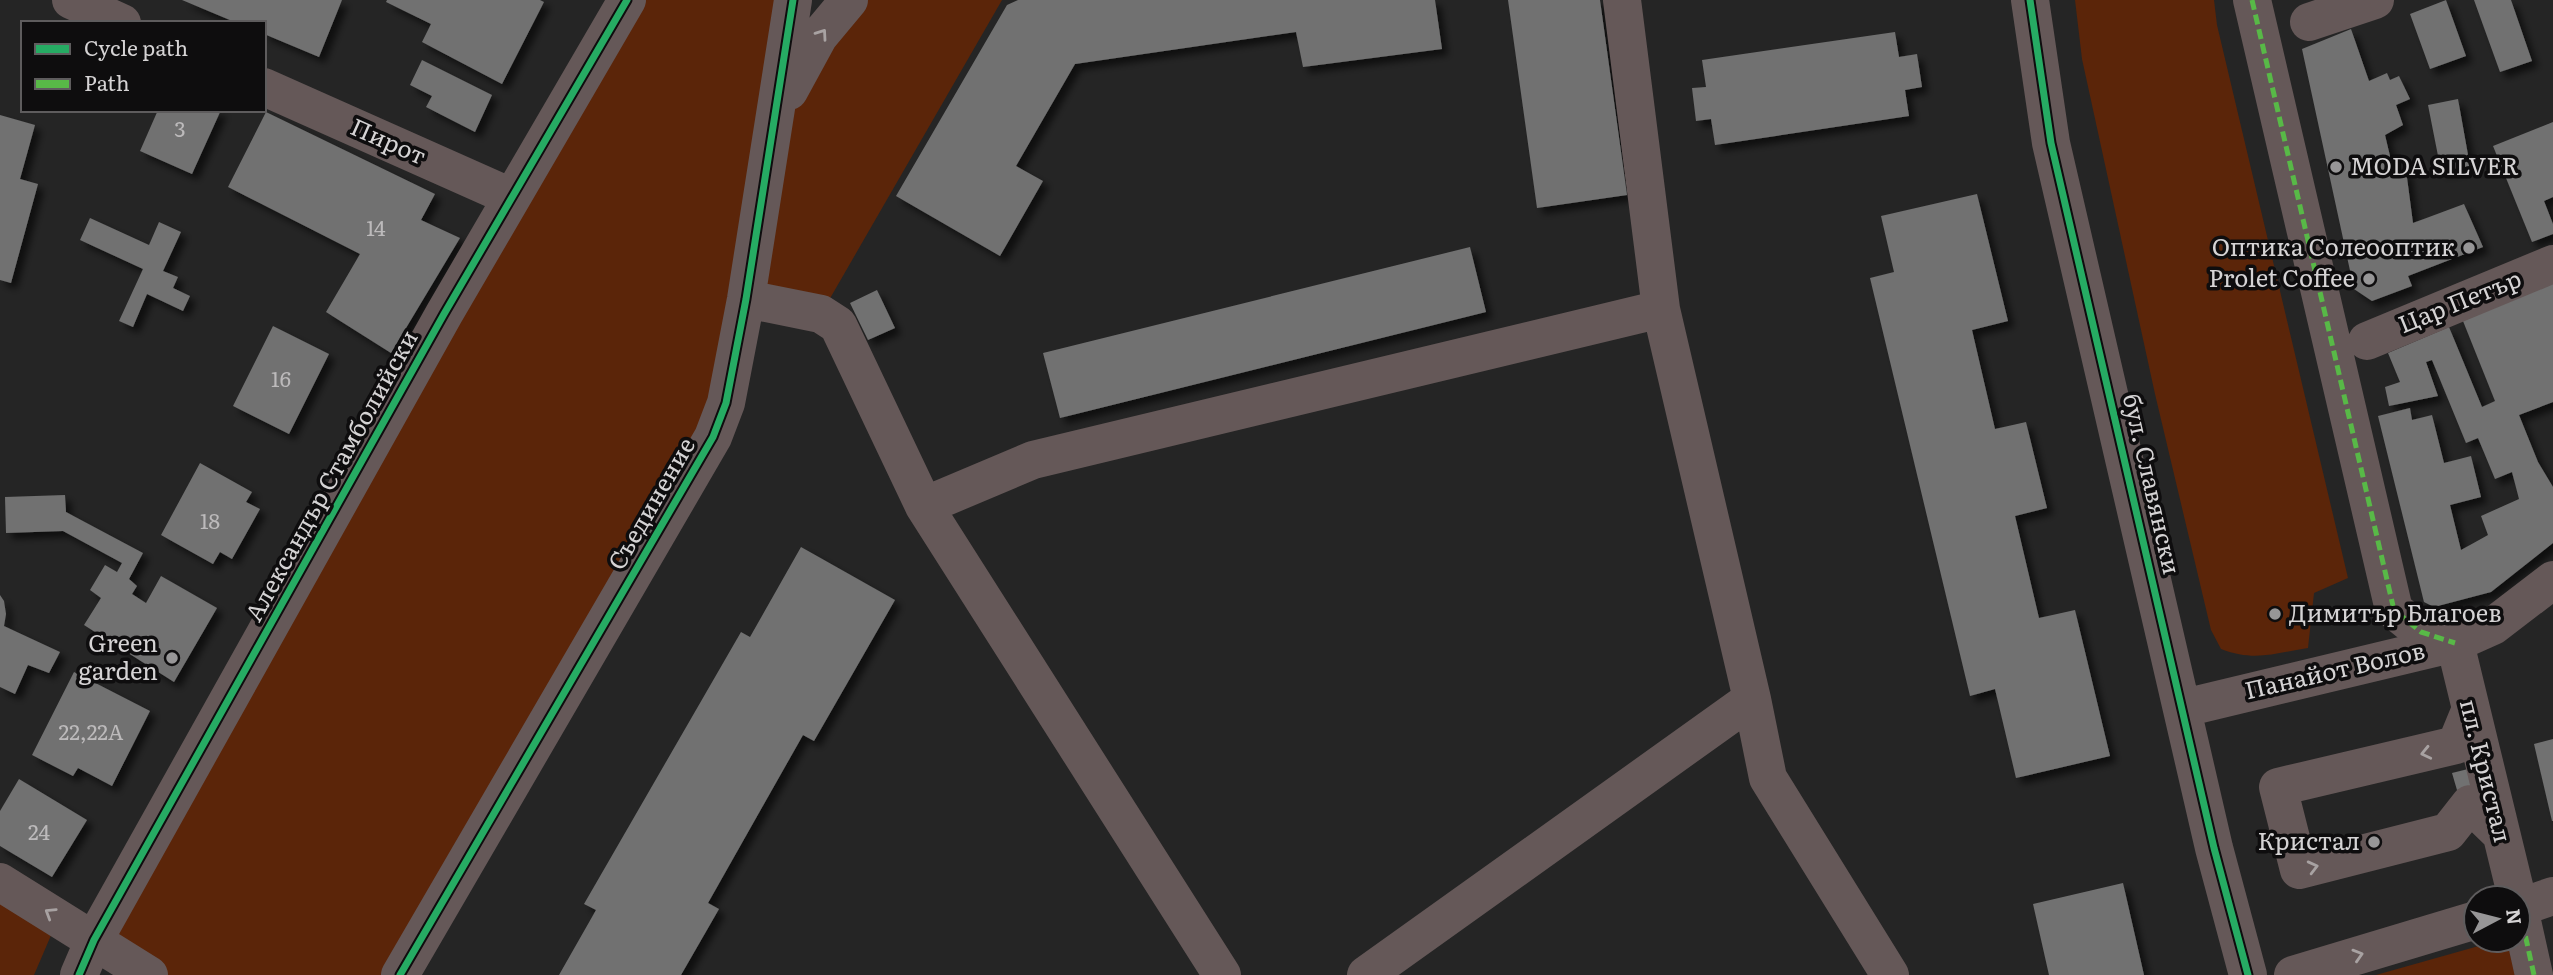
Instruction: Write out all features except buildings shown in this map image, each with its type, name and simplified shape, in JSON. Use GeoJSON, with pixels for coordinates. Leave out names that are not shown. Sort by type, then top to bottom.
{"type":"FeatureCollection","features":[{"type":"Feature","properties":{"kind":"street"},"geometry":{"type":"LineString","coordinates":[[71,0],[118,21]]}},
{"type":"Feature","properties":{"kind":"street","name":"Александър Стамболийски"},"geometry":{"type":"LineString","coordinates":[[79,975],[94,940],[511,197],[626,0]]}},
{"type":"Feature","properties":{"kind":"street","name":"Съединение"},"geometry":{"type":"LineString","coordinates":[[400,975],[713,437],[726,403],[746,299],[793,0]]}},
{"type":"Feature","properties":{"kind":"street"},"geometry":{"type":"LineString","coordinates":[[776,114],[819,36],[849,0]]}},
{"type":"Feature","properties":{"kind":"street"},"geometry":{"type":"LineString","coordinates":[[1622,0],[1661,309],[1768,778],[1891,975]]}},
{"type":"Feature","properties":{"kind":"street","name":"бул. Славянски"},"geometry":{"type":"LineString","coordinates":[[2030,0],[2050,142],[2184,708],[2214,848],[2248,975]]}},
{"type":"Feature","properties":{"kind":"street"},"geometry":{"type":"LineString","coordinates":[[2252,0],[2394,610],[2421,632],[2455,643]]}},
{"type":"Feature","properties":{"kind":"street"},"geometry":{"type":"LineString","coordinates":[[2309,22],[2375,0]]}},
{"type":"Feature","properties":{"kind":"street","name":"Пирот"},"geometry":{"type":"LineString","coordinates":[[266,88],[511,197]]}},
{"type":"Feature","properties":{"kind":"street","name":"Цар Петър"},"geometry":{"type":"LineString","coordinates":[[2367,341],[2553,264]]}},
{"type":"Feature","properties":{"kind":"street"},"geometry":{"type":"LineString","coordinates":[[746,299],[821,314],[838,325],[924,506],[1222,975]]}},
{"type":"Feature","properties":{"kind":"street"},"geometry":{"type":"LineString","coordinates":[[924,506],[1033,460],[1661,309]]}},
{"type":"Feature","properties":{"kind":"street","name":"Панайот Волов"},"geometry":{"type":"LineString","coordinates":[[2184,708],[2455,643],[2493,626],[2553,580]]}},
{"type":"Feature","properties":{"kind":"street","name":"пл. Кристал"},"geometry":{"type":"LineString","coordinates":[[2455,643],[2499,832],[2518,884]]}},
{"type":"Feature","properties":{"kind":"street"},"geometry":{"type":"LineString","coordinates":[[1366,975],[1752,699]]}},
{"type":"Feature","properties":{"kind":"street"},"geometry":{"type":"LineString","coordinates":[[2470,711],[2456,746],[2278,787],[2299,870],[2448,832],[2470,804],[2499,832]]}},
{"type":"Feature","properties":{"kind":"street"},"geometry":{"type":"LineString","coordinates":[[0,882],[149,975]]}},
{"type":"Feature","properties":{"kind":"street"},"geometry":{"type":"LineString","coordinates":[[2292,975],[2462,924]]}},
{"type":"Feature","properties":{"kind":"street"},"geometry":{"type":"LineString","coordinates":[[2531,954],[2534,975]]}},
{"type":"Feature","properties":{"kind":"shaded area"},"geometry":{"type":"Polygon","coordinates":[[[627,0],[793,0],[777,111],[849,0],[1002,0],[821,314],[746,300],[726,403],[400,975],[149,975],[94,940],[627,0]]]}},
{"type":"Feature","properties":{"kind":"shaded area"},"geometry":{"type":"Polygon","coordinates":[[[2075,0],[2214,0],[2217,25],[2348,578],[2314,593],[2308,648],[2255,656],[2233,653],[2221,649],[2211,630],[2155,394],[2082,59],[2075,0]]]}},
{"type":"Feature","properties":{"kind":"shaded area"},"geometry":{"type":"Polygon","coordinates":[[[0,900],[52,933],[34,975],[0,975],[0,900]]]}},
{"type":"Feature","properties":{"kind":"shaded area"},"geometry":{"type":"Polygon","coordinates":[[[2462,951],[2462,954],[2510,954],[2515,975],[2376,975],[2462,951]]]}},
{"type":"Feature","properties":{"kind":"marked path"},"geometry":{"type":"LineString","coordinates":[[2252,0],[2394,610],[2421,632],[2455,643]]}},
{"type":"Feature","properties":{"kind":"marked path"},"geometry":{"type":"LineString","coordinates":[[2529,954],[2534,975]]}},
{"type":"Feature","properties":{"kind":"cycle path"},"geometry":{"type":"LineString","coordinates":[[79,975],[94,940],[444,314],[627,0]]}},
{"type":"Feature","properties":{"kind":"cycle path"},"geometry":{"type":"LineString","coordinates":[[400,975],[713,437],[726,403],[746,299],[793,0]]}},
{"type":"Feature","properties":{"kind":"cycle path"},"geometry":{"type":"LineString","coordinates":[[2030,0],[2051,143],[2214,848],[2248,975]]}},
{"type":"Feature","properties":{"kind":"place","name":"MODA SILVER"},"geometry":{"type":"Point","coordinates":[2336,167]}},
{"type":"Feature","properties":{"kind":"place","name":"Оптика Солеооптик"},"geometry":{"type":"Point","coordinates":[2469,248]}},
{"type":"Feature","properties":{"kind":"place","name":"Prolet Coffee"},"geometry":{"type":"Point","coordinates":[2369,279]}},
{"type":"Feature","properties":{"kind":"place","name":"Димитър Благоев"},"geometry":{"type":"Point","coordinates":[2275,614]}},
{"type":"Feature","properties":{"kind":"place","name":"Green garden"},"geometry":{"type":"Point","coordinates":[172,658]}},
{"type":"Feature","properties":{"kind":"place","name":"Кристал"},"geometry":{"type":"Point","coordinates":[2374,842]}}]}
